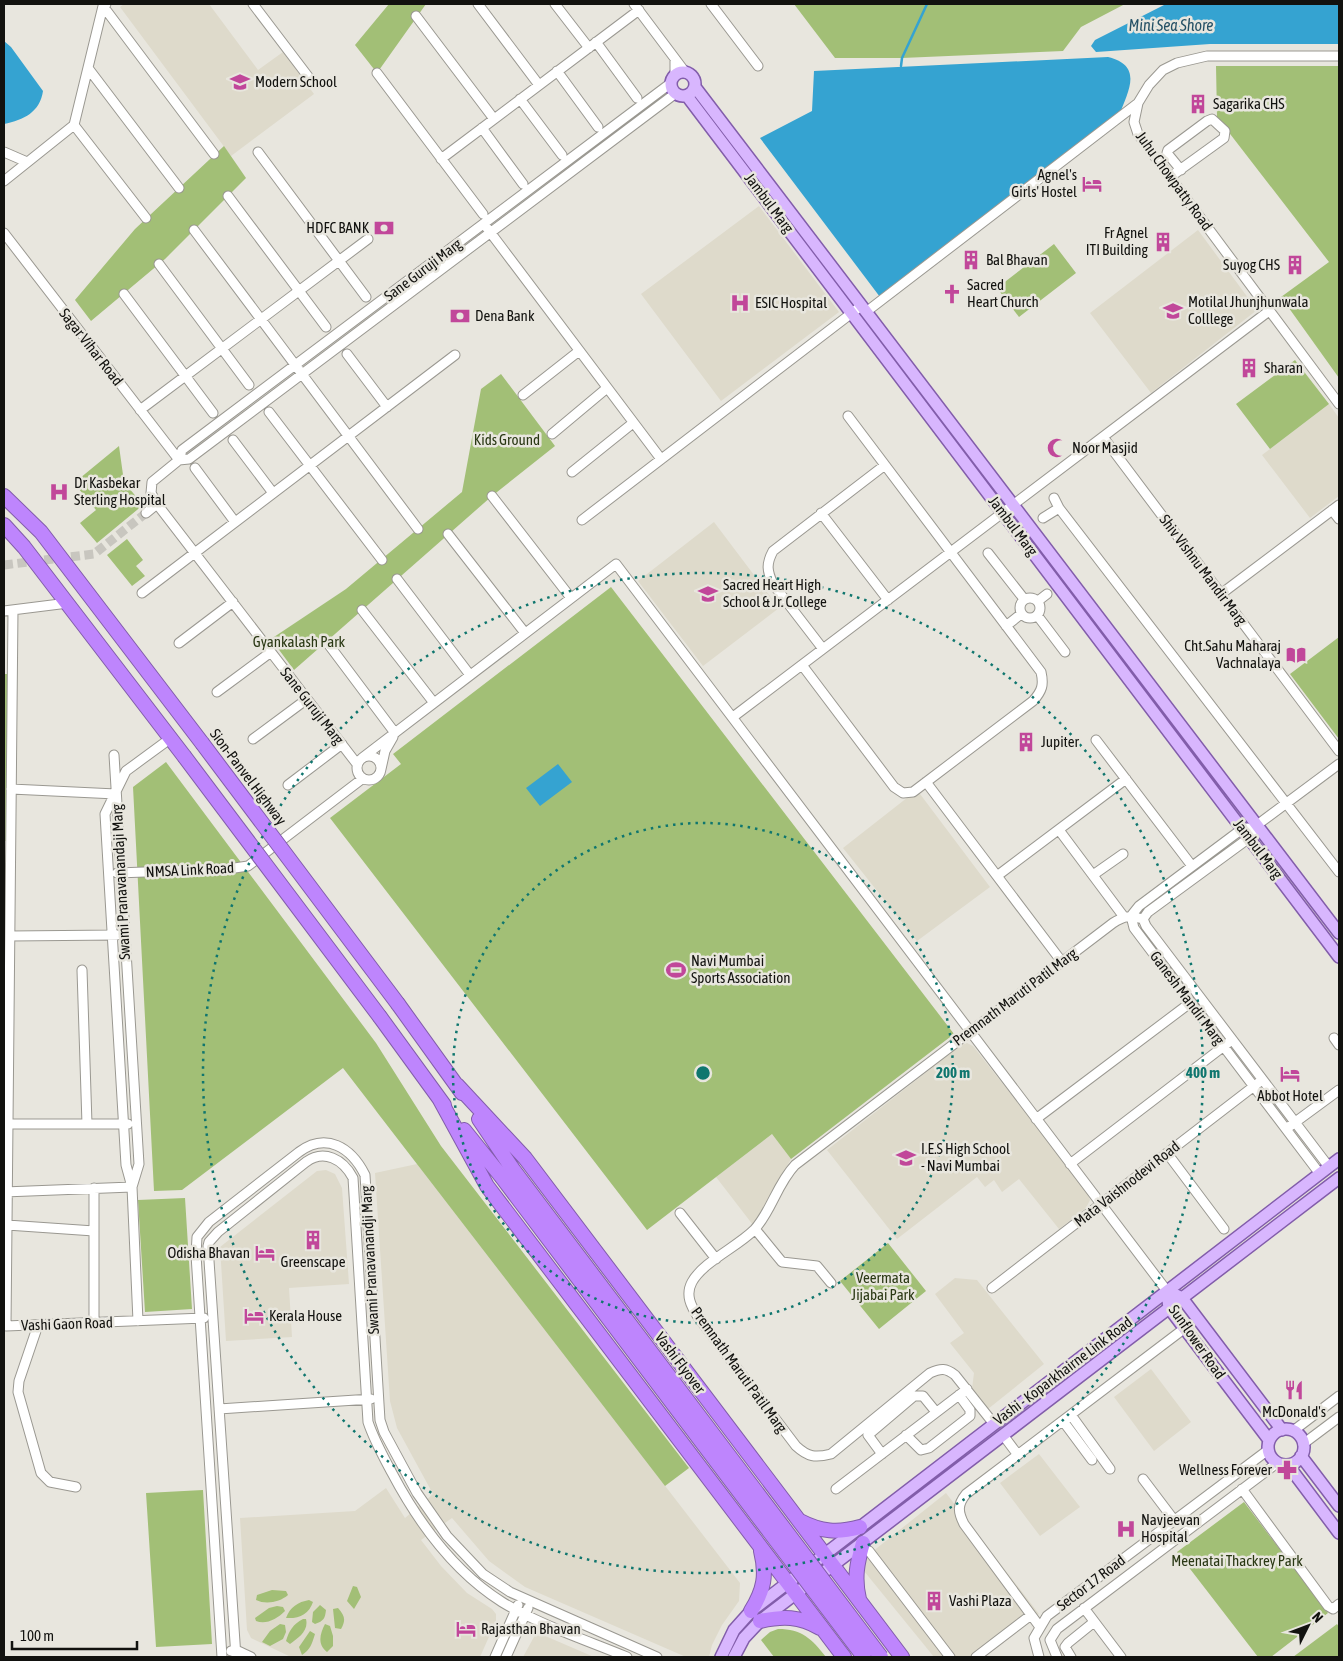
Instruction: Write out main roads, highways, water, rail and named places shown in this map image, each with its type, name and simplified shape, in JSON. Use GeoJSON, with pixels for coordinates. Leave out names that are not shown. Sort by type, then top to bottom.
{"type":"FeatureCollection","features":[{"type":"Feature","properties":{"kind":"highway","name":"Sion-Panvel Highway"},"geometry":{"type":"LineString","coordinates":[[4,496],[41,532],[202,743],[457,1085]]}},
{"type":"Feature","properties":{"kind":"highway"},"geometry":{"type":"LineString","coordinates":[[4,526],[24,547],[68,603],[380,1017],[439,1098],[487,1186],[844,1657]]}},
{"type":"Feature","properties":{"kind":"highway"},"geometry":{"type":"LineString","coordinates":[[457,1085],[525,1158],[902,1657]]}},
{"type":"Feature","properties":{"kind":"highway","name":"Vashi Flyover"},"geometry":{"type":"LineString","coordinates":[[457,1085],[506,1172],[864,1657]]}},
{"type":"Feature","properties":{"kind":"highway","name":"Vashi Flyover"},"geometry":{"type":"LineString","coordinates":[[439,1098],[506,1172],[881,1657]]}},
{"type":"Feature","properties":{"kind":"highway"},"geometry":{"type":"LineString","coordinates":[[798,1519],[812,1527],[828,1532],[844,1531],[860,1526]]}},
{"type":"Feature","properties":{"kind":"highway"},"geometry":{"type":"LineString","coordinates":[[860,1602],[856,1586],[856,1569],[866,1547]]}},
{"type":"Feature","properties":{"kind":"highway"},"geometry":{"type":"LineString","coordinates":[[761,1548],[765,1580],[755,1616],[792,1617],[807,1620],[823,1630]]}},
{"type":"Feature","properties":{"kind":"main road","name":"Jambul Marg"},"geometry":{"type":"LineString","coordinates":[[1339,933],[864,309],[681,84],[1339,957]]}},
{"type":"Feature","properties":{"kind":"main road","name":"Vashi - Koparkhairne Link Road"},"geometry":{"type":"LineString","coordinates":[[755,1616],[787,1582],[1339,1159]]}},
{"type":"Feature","properties":{"kind":"main road","name":"Vashi - Koparkhairne Link Road"},"geometry":{"type":"LineString","coordinates":[[755,1616],[796,1594],[833,1566],[866,1547],[1003,1435],[1339,1178]]}},
{"type":"Feature","properties":{"kind":"main road","name":"Sunflower Road"},"geometry":{"type":"LineString","coordinates":[[1167,1291],[1182,1298],[1287,1430]]}},
{"type":"Feature","properties":{"kind":"main road","name":"Sunflower Road"},"geometry":{"type":"LineString","coordinates":[[1167,1291],[1170,1308],[1269,1445]]}},
{"type":"Feature","properties":{"kind":"main road"},"geometry":{"type":"LineString","coordinates":[[994,1424],[1003,1435]]}},
{"type":"Feature","properties":{"kind":"main road"},"geometry":{"type":"LineString","coordinates":[[1283,1464],[1294,1463],[1301,1456],[1303,1444],[1298,1435],[1287,1430],[1276,1432],[1269,1445],[1270,1456],[1283,1464],[1339,1533]]}},
{"type":"Feature","properties":{"kind":"main road"},"geometry":{"type":"LineString","coordinates":[[1301,1456],[1339,1506]]}},
{"type":"Feature","properties":{"kind":"main road"},"geometry":{"type":"LineString","coordinates":[[721,1657],[734,1630],[755,1616]]}},
{"type":"Feature","properties":{"kind":"main road"},"geometry":{"type":"LineString","coordinates":[[734,1657],[755,1616]]}},
{"type":"Feature","properties":{"kind":"water","name":"Mini Sea Shore"},"geometry":{"type":"Polygon","coordinates":[[[1166,4],[1339,4],[1339,44],[1210,44],[1096,52],[1091,46],[1095,40],[1166,4]]]}},
{"type":"Feature","properties":{"kind":"water"},"geometry":{"type":"Polygon","coordinates":[[[4,41],[11,47],[43,91],[35,110],[18,120],[4,124],[4,41]]]}},
{"type":"Feature","properties":{"kind":"water"},"geometry":{"type":"Polygon","coordinates":[[[1108,57],[1126,66],[1130,73],[1129,89],[1119,116],[880,297],[760,138],[812,111],[814,71],[1108,57]]]}},
{"type":"Feature","properties":{"kind":"water"},"geometry":{"type":"Polygon","coordinates":[[[558,764],[572,782],[540,806],[526,788],[558,764]]]}},
{"type":"Feature","properties":{"kind":"waterway"},"geometry":{"type":"LineString","coordinates":[[901,66],[902,58],[927,4]]}},
{"type":"Feature","properties":{"kind":"tunnel"},"geometry":{"type":"LineString","coordinates":[[4,565],[94,554],[146,513]]}},
{"type":"Feature","properties":{"kind":"place","name":"Modern School"},"geometry":{"type":"Point","coordinates":[240,82]}},
{"type":"Feature","properties":{"kind":"place","name":"Sagarika CHS"},"geometry":{"type":"Point","coordinates":[1198,104]}},
{"type":"Feature","properties":{"kind":"place","name":"Agnel's Girls' Hostel"},"geometry":{"type":"Point","coordinates":[1092,184]}},
{"type":"Feature","properties":{"kind":"place","name":"HDFC BANK"},"geometry":{"type":"Point","coordinates":[384,228]}},
{"type":"Feature","properties":{"kind":"place","name":"Fr Agnel ITI Building"},"geometry":{"type":"Point","coordinates":[1163,242]}},
{"type":"Feature","properties":{"kind":"place","name":"Bal Bhavan"},"geometry":{"type":"Point","coordinates":[971,260]}},
{"type":"Feature","properties":{"kind":"place","name":"Suyog CHS"},"geometry":{"type":"Point","coordinates":[1295,265]}},
{"type":"Feature","properties":{"kind":"place","name":"Sacred Heart Church"},"geometry":{"type":"Point","coordinates":[952,294]}},
{"type":"Feature","properties":{"kind":"place","name":"ESIC Hospital"},"geometry":{"type":"Point","coordinates":[740,303]}},
{"type":"Feature","properties":{"kind":"place","name":"Motilal Jhunjhunwala Colllege"},"geometry":{"type":"Point","coordinates":[1173,311]}},
{"type":"Feature","properties":{"kind":"place","name":"Dena Bank"},"geometry":{"type":"Point","coordinates":[460,316]}},
{"type":"Feature","properties":{"kind":"place","name":"Sharan"},"geometry":{"type":"Point","coordinates":[1249,368]}},
{"type":"Feature","properties":{"kind":"place","name":"Noor Masjid"},"geometry":{"type":"Point","coordinates":[1057,448]}},
{"type":"Feature","properties":{"kind":"place","name":"Dr Kasbekar Sterling Hospital"},"geometry":{"type":"Point","coordinates":[59,492]}},
{"type":"Feature","properties":{"kind":"place","name":"Sacred Heart High School & Jr. College"},"geometry":{"type":"Point","coordinates":[708,594]}},
{"type":"Feature","properties":{"kind":"place","name":"Cht.Sahu Maharaj Vachnalaya"},"geometry":{"type":"Point","coordinates":[1296,655]}},
{"type":"Feature","properties":{"kind":"place","name":"Jupiter"},"geometry":{"type":"Point","coordinates":[1026,742]}},
{"type":"Feature","properties":{"kind":"place","name":"Navi Mumbai Sports Association"},"geometry":{"type":"Point","coordinates":[676,970]}},
{"type":"Feature","properties":{"kind":"place","name":"Abbot Hotel"},"geometry":{"type":"Point","coordinates":[1290,1074]}},
{"type":"Feature","properties":{"kind":"place","name":"I.E.S High School - Navi Mumbai"},"geometry":{"type":"Point","coordinates":[906,1158]}},
{"type":"Feature","properties":{"kind":"place","name":"Greenscape"},"geometry":{"type":"Point","coordinates":[313,1240]}},
{"type":"Feature","properties":{"kind":"place","name":"Odisha Bhavan"},"geometry":{"type":"Point","coordinates":[265,1253]}},
{"type":"Feature","properties":{"kind":"place","name":"Kerala House"},"geometry":{"type":"Point","coordinates":[254,1316]}},
{"type":"Feature","properties":{"kind":"place","name":"McDonald's"},"geometry":{"type":"Point","coordinates":[1294,1390]}},
{"type":"Feature","properties":{"kind":"place","name":"Wellness Forever"},"geometry":{"type":"Point","coordinates":[1287,1470]}},
{"type":"Feature","properties":{"kind":"place","name":"Navjeevan Hospital"},"geometry":{"type":"Point","coordinates":[1126,1529]}},
{"type":"Feature","properties":{"kind":"place","name":"Vashi Plaza"},"geometry":{"type":"Point","coordinates":[934,1601]}},
{"type":"Feature","properties":{"kind":"place","name":"Rajasthan Bhavan"},"geometry":{"type":"Point","coordinates":[466,1629]}},
{"type":"Feature","properties":{"kind":"park label","name":"Kids Ground"},"geometry":{"type":"Point","coordinates":[507,440]}},
{"type":"Feature","properties":{"kind":"park label","name":"Gyankalash Park"},"geometry":{"type":"Point","coordinates":[299,642]}},
{"type":"Feature","properties":{"kind":"park label","name":"Veermata Jijabai Park"},"geometry":{"type":"Point","coordinates":[883,1286]}},
{"type":"Feature","properties":{"kind":"park label","name":"Meenatai Thackrey Park"},"geometry":{"type":"Point","coordinates":[1237,1561]}}]}
